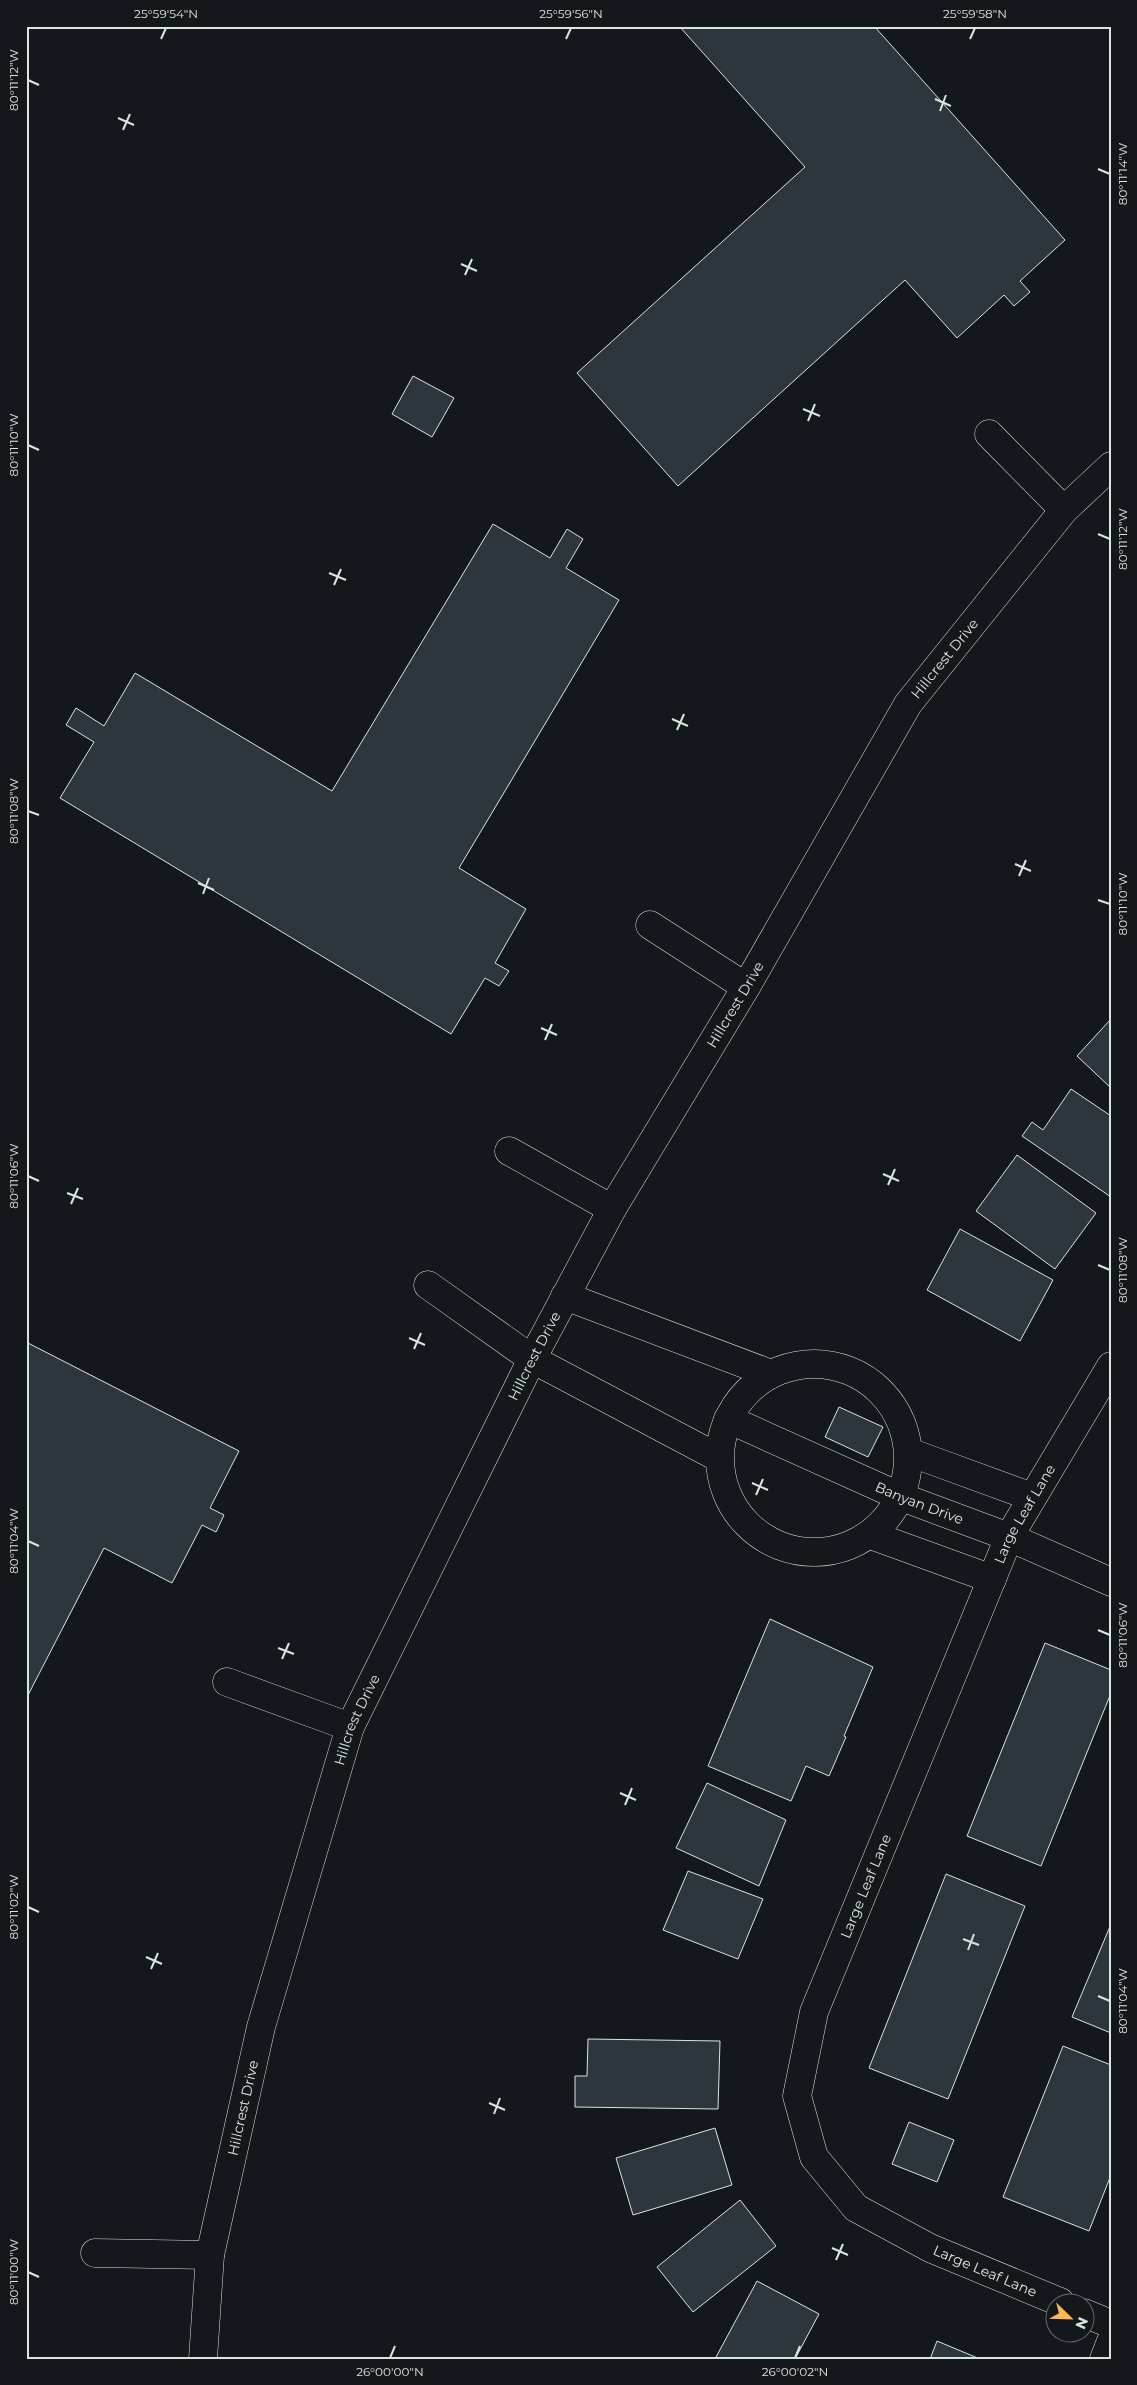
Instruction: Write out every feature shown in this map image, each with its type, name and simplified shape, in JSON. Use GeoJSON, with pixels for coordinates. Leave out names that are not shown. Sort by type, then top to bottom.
{"type":"FeatureCollection","features":[{"type":"Feature","properties":{"kind":"street"},"geometry":{"type":"LineString","coordinates":[[989,434],[1064,510]]}},
{"type":"Feature","properties":{"kind":"street","name":"Hillcrest Drive"},"geometry":{"type":"LineString","coordinates":[[203,2359],[210,2255],[261,2027],[350,1727],[532,1359],[612,1209],[746,987],[908,704],[1064,510],[1111,466]]}},
{"type":"Feature","properties":{"kind":"street"},"geometry":{"type":"LineString","coordinates":[[650,925],[746,987]]}},
{"type":"Feature","properties":{"kind":"street"},"geometry":{"type":"LineString","coordinates":[[509,1151],[612,1209]]}},
{"type":"Feature","properties":{"kind":"street"},"geometry":{"type":"LineString","coordinates":[[428,1285],[532,1359],[717,1457]]}},
{"type":"Feature","properties":{"kind":"street"},"geometry":{"type":"LineString","coordinates":[[565,1296],[770,1374]]}},
{"type":"Feature","properties":{"kind":"street"},"geometry":{"type":"LineString","coordinates":[[800,1364],[831,1365],[860,1376],[885,1395],[901,1421],[909,1452],[905,1484],[892,1512],[871,1534],[843,1548],[812,1553],[782,1547],[754,1532],[734,1509],[721,1480],[717,1457],[728,1420],[746,1393],[770,1374],[800,1364]]}},
{"type":"Feature","properties":{"kind":"street","name":"Large Leaf Lane"},"geometry":{"type":"LineString","coordinates":[[1044,2295],[930,2248],[856,2208],[814,2157],[797,2096],[814,2012],[1009,1537],[1111,1366]]}},
{"type":"Feature","properties":{"kind":"street","name":"Banyan Drive"},"geometry":{"type":"LineString","coordinates":[[728,1420],[899,1496],[1009,1537],[1111,1582]]}},
{"type":"Feature","properties":{"kind":"street"},"geometry":{"type":"LineString","coordinates":[[909,1452],[1032,1497]]}},
{"type":"Feature","properties":{"kind":"street"},"geometry":{"type":"LineString","coordinates":[[871,1534],[992,1579]]}},
{"type":"Feature","properties":{"kind":"street"},"geometry":{"type":"LineString","coordinates":[[227,1682],[350,1727]]}},
{"type":"Feature","properties":{"kind":"street"},"geometry":{"type":"LineString","coordinates":[[95,2253],[210,2255]]}},
{"type":"Feature","properties":{"kind":"street"},"geometry":{"type":"LineString","coordinates":[[1094,2317],[1111,2324]]}},
{"type":"Feature","properties":{"kind":"street"},"geometry":{"type":"LineString","coordinates":[[1104,2359],[1111,2341]]}},
{"type":"Feature","properties":{"kind":"building"},"geometry":{"type":"Polygon","coordinates":[[[679,26],[874,26],[1065,240],[1020,281],[1030,292],[1014,306],[1004,295],[957,338],[905,280],[678,486],[577,373],[805,167],[679,26]]]}},
{"type":"Feature","properties":{"kind":"building"},"geometry":{"type":"Polygon","coordinates":[[[413,376],[454,398],[432,437],[392,414],[413,376]]]}},
{"type":"Feature","properties":{"kind":"building"},"geometry":{"type":"Polygon","coordinates":[[[493,524],[550,558],[567,529],[583,539],[566,568],[619,600],[459,868],[526,909],[495,963],[509,971],[499,986],[485,978],[451,1034],[60,798],[94,742],[66,725],[76,708],[104,726],[135,673],[332,791],[493,524]]]}},
{"type":"Feature","properties":{"kind":"building"},"geometry":{"type":"Polygon","coordinates":[[[1111,1019],[1111,1088],[1077,1056],[1111,1019]]]}},
{"type":"Feature","properties":{"kind":"building"},"geometry":{"type":"Polygon","coordinates":[[[1071,1089],[1111,1116],[1111,1197],[1022,1136],[1032,1122],[1043,1130],[1071,1089]]]}},
{"type":"Feature","properties":{"kind":"building"},"geometry":{"type":"Polygon","coordinates":[[[1017,1155],[1096,1213],[1055,1269],[976,1211],[1017,1155]]]}},
{"type":"Feature","properties":{"kind":"building"},"geometry":{"type":"Polygon","coordinates":[[[960,1229],[1053,1280],[1020,1341],[927,1290],[960,1229]]]}},
{"type":"Feature","properties":{"kind":"building"},"geometry":{"type":"Polygon","coordinates":[[[26,1342],[239,1451],[210,1508],[224,1515],[216,1532],[202,1525],[172,1583],[104,1548],[26,1699],[26,1342]]]}},
{"type":"Feature","properties":{"kind":"building"},"geometry":{"type":"Polygon","coordinates":[[[839,1407],[883,1427],[868,1457],[825,1437],[839,1407]]]}},
{"type":"Feature","properties":{"kind":"building"},"geometry":{"type":"Polygon","coordinates":[[[770,1619],[873,1667],[829,1776],[806,1766],[791,1801],[708,1766],[770,1619]]]}},
{"type":"Feature","properties":{"kind":"building"},"geometry":{"type":"Polygon","coordinates":[[[1045,1643],[1111,1670],[1111,1693],[1041,1866],[967,1836],[1045,1643]]]}},
{"type":"Feature","properties":{"kind":"building"},"geometry":{"type":"Polygon","coordinates":[[[707,1783],[786,1820],[759,1886],[676,1848],[707,1783]]]}},
{"type":"Feature","properties":{"kind":"building"},"geometry":{"type":"Polygon","coordinates":[[[688,1871],[763,1899],[738,1959],[663,1930],[688,1871]]]}},
{"type":"Feature","properties":{"kind":"building"},"geometry":{"type":"Polygon","coordinates":[[[946,1874],[1025,1906],[948,2099],[869,2068],[946,1874]]]}},
{"type":"Feature","properties":{"kind":"building"},"geometry":{"type":"Polygon","coordinates":[[[1111,1924],[1111,2033],[1072,2017],[1111,1924]]]}},
{"type":"Feature","properties":{"kind":"building"},"geometry":{"type":"Polygon","coordinates":[[[588,2039],[720,2041],[718,2109],[575,2107],[575,2076],[587,2076],[588,2039]]]}},
{"type":"Feature","properties":{"kind":"building"},"geometry":{"type":"Polygon","coordinates":[[[1063,2046],[1111,2065],[1111,2175],[1089,2231],[1003,2197],[1063,2046]]]}},
{"type":"Feature","properties":{"kind":"building"},"geometry":{"type":"Polygon","coordinates":[[[909,2122],[954,2140],[937,2182],[892,2164],[909,2122]]]}},
{"type":"Feature","properties":{"kind":"building"},"geometry":{"type":"Polygon","coordinates":[[[715,2128],[732,2185],[633,2215],[616,2158],[715,2128]]]}},
{"type":"Feature","properties":{"kind":"building"},"geometry":{"type":"Polygon","coordinates":[[[740,2200],[776,2246],[693,2312],[657,2267],[740,2200]]]}},
{"type":"Feature","properties":{"kind":"building"},"geometry":{"type":"Polygon","coordinates":[[[757,2281],[819,2314],[795,2359],[715,2359],[757,2281]]]}},
{"type":"Feature","properties":{"kind":"building"},"geometry":{"type":"Polygon","coordinates":[[[937,2341],[980,2359],[930,2359],[937,2341]]]}}]}
